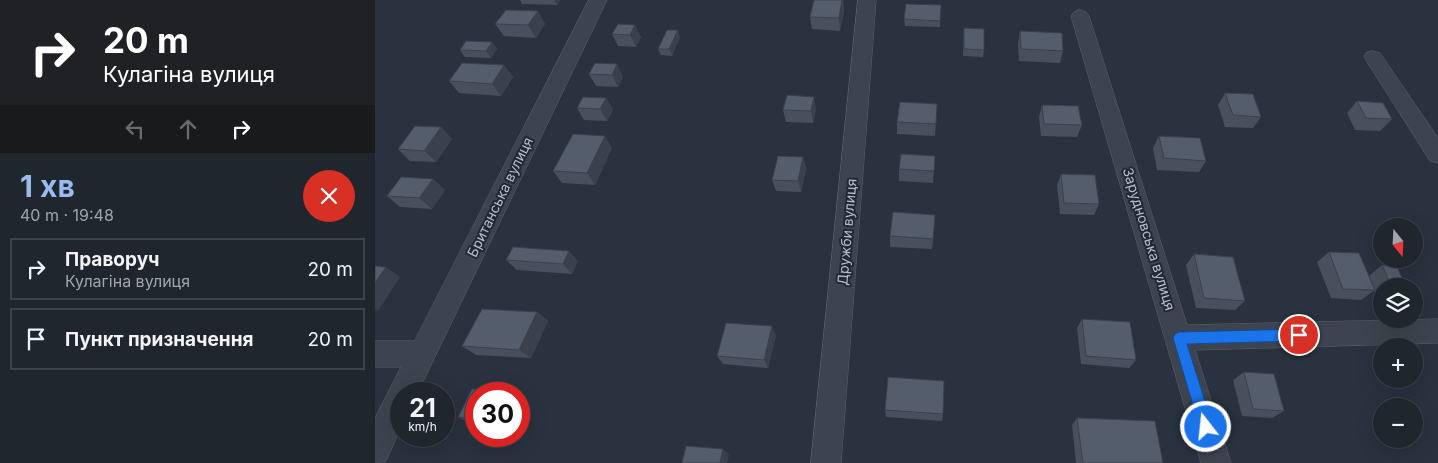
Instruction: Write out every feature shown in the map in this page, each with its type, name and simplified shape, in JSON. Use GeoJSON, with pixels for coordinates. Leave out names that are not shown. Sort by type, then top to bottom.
{"type":"FeatureCollection","features":[{"type":"Feature","properties":{"kind":"street","name":"Британська вулиця"},"geometry":{"type":"LineString","coordinates":[[408,382],[597,0]]}},
{"type":"Feature","properties":{"kind":"street","name":"Дружби вулиця"},"geometry":{"type":"LineString","coordinates":[[826,463],[867,0]]}},
{"type":"Feature","properties":{"kind":"street","name":"Зарудновська вулиця"},"geometry":{"type":"LineString","coordinates":[[1081,16],[1216,463]]}},
{"type":"Feature","properties":{"kind":"street"},"geometry":{"type":"LineString","coordinates":[[1373,57],[1438,155]]}},
{"type":"Feature","properties":{"kind":"street"},"geometry":{"type":"LineString","coordinates":[[1179,338],[1438,331]]}},
{"type":"Feature","properties":{"kind":"street"},"geometry":{"type":"LineString","coordinates":[[375,354],[422,354]]}},
{"type":"Feature","properties":{"kind":"street","name":"Британська вулиця"},"geometry":{"type":"LineString","coordinates":[[375,450],[390,419]]}},
{"type":"Feature","properties":{"kind":"building"},"geometry":{"type":"Polygon","coordinates":[[[814,0],[842,0],[839,18],[810,17],[814,0]]]}},
{"type":"Feature","properties":{"kind":"building"},"geometry":{"type":"Polygon","coordinates":[[[906,4],[941,5],[940,21],[904,19],[906,4]]]}},
{"type":"Feature","properties":{"kind":"building"},"geometry":{"type":"Polygon","coordinates":[[[506,10],[538,11],[528,25],[495,24],[506,10]]]}},
{"type":"Feature","properties":{"kind":"building"},"geometry":{"type":"Polygon","coordinates":[[[618,24],[635,25],[630,35],[612,34],[618,24]]]}},
{"type":"Feature","properties":{"kind":"building"},"geometry":{"type":"Polygon","coordinates":[[[964,28],[984,29],[984,50],[964,49],[964,28]]]}},
{"type":"Feature","properties":{"kind":"building"},"geometry":{"type":"Polygon","coordinates":[[[667,30],[678,30],[669,49],[658,49],[667,30]]]}},
{"type":"Feature","properties":{"kind":"building"},"geometry":{"type":"Polygon","coordinates":[[[1020,31],[1062,33],[1063,51],[1021,49],[1020,31]]]}},
{"type":"Feature","properties":{"kind":"building"},"geometry":{"type":"Polygon","coordinates":[[[466,41],[492,42],[486,51],[460,50],[466,41]]]}},
{"type":"Feature","properties":{"kind":"building"},"geometry":{"type":"Polygon","coordinates":[[[462,63],[504,65],[492,84],[449,81],[462,63]]]}},
{"type":"Feature","properties":{"kind":"building"},"geometry":{"type":"Polygon","coordinates":[[[595,63],[617,64],[612,75],[589,74],[595,63]]]}},
{"type":"Feature","properties":{"kind":"building"},"geometry":{"type":"Polygon","coordinates":[[[1225,93],[1253,94],[1261,117],[1233,115],[1225,93]]]}},
{"type":"Feature","properties":{"kind":"building"},"geometry":{"type":"Polygon","coordinates":[[[787,95],[814,97],[811,111],[783,110],[787,95]]]}},
{"type":"Feature","properties":{"kind":"building"},"geometry":{"type":"Polygon","coordinates":[[[583,97],[606,98],[600,109],[577,108],[583,97]]]}},
{"type":"Feature","properties":{"kind":"building"},"geometry":{"type":"Polygon","coordinates":[[[1357,101],[1383,103],[1392,119],[1366,118],[1357,101]]]}},
{"type":"Feature","properties":{"kind":"building"},"geometry":{"type":"Polygon","coordinates":[[[900,102],[937,104],[936,124],[897,122],[900,102]]]}},
{"type":"Feature","properties":{"kind":"building"},"geometry":{"type":"Polygon","coordinates":[[[1042,105],[1078,106],[1082,125],[1044,124],[1042,105]]]}},
{"type":"Feature","properties":{"kind":"building"},"geometry":{"type":"Polygon","coordinates":[[[415,126],[441,127],[424,151],[398,149],[415,126]]]}},
{"type":"Feature","properties":{"kind":"building"},"geometry":{"type":"Polygon","coordinates":[[[573,134],[605,136],[587,173],[553,171],[573,134]]]}},
{"type":"Feature","properties":{"kind":"building"},"geometry":{"type":"Polygon","coordinates":[[[1159,136],[1200,138],[1206,161],[1164,158],[1159,136]]]}},
{"type":"Feature","properties":{"kind":"building"},"geometry":{"type":"Polygon","coordinates":[[[901,154],[935,156],[934,171],[899,169],[901,154]]]}},
{"type":"Feature","properties":{"kind":"building"},"geometry":{"type":"Polygon","coordinates":[[[778,156],[803,157],[798,181],[772,180],[778,156]]]}},
{"type":"Feature","properties":{"kind":"building"},"geometry":{"type":"Polygon","coordinates":[[[1061,174],[1095,175],[1099,204],[1064,203],[1061,174]]]}},
{"type":"Feature","properties":{"kind":"building"},"geometry":{"type":"Polygon","coordinates":[[[401,177],[433,179],[419,198],[387,196],[401,177]]]}},
{"type":"Feature","properties":{"kind":"building"},"geometry":{"type":"Polygon","coordinates":[[[893,212],[935,215],[933,239],[890,236],[893,212]]]}},
{"type":"Feature","properties":{"kind":"building"},"geometry":{"type":"Polygon","coordinates":[[[513,247],[569,251],[563,264],[506,260],[513,247]]]}},
{"type":"Feature","properties":{"kind":"building"},"geometry":{"type":"Polygon","coordinates":[[[1329,252],[1359,253],[1373,285],[1373,290],[1343,289],[1329,252]]]}},
{"type":"Feature","properties":{"kind":"building"},"geometry":{"type":"Polygon","coordinates":[[[1194,254],[1233,257],[1245,301],[1204,298],[1194,254]]]}},
{"type":"Feature","properties":{"kind":"building"},"geometry":{"type":"Polygon","coordinates":[[[375,266],[386,267],[375,283],[375,266]]]}},
{"type":"Feature","properties":{"kind":"building"},"geometry":{"type":"Polygon","coordinates":[[[1383,268],[1397,268],[1402,278],[1388,278],[1383,268]]]}},
{"type":"Feature","properties":{"kind":"building"},"geometry":{"type":"Polygon","coordinates":[[[482,309],[537,312],[519,350],[462,346],[482,309]]]}},
{"type":"Feature","properties":{"kind":"building"},"geometry":{"type":"Polygon","coordinates":[[[1082,319],[1130,322],[1136,360],[1086,356],[1082,319]]]}},
{"type":"Feature","properties":{"kind":"building"},"geometry":{"type":"Polygon","coordinates":[[[726,323],[772,326],[764,360],[717,356],[726,323]]]}},
{"type":"Feature","properties":{"kind":"building"},"geometry":{"type":"Polygon","coordinates":[[[1244,372],[1274,374],[1284,411],[1253,409],[1244,372]]]}},
{"type":"Feature","properties":{"kind":"building"},"geometry":{"type":"Polygon","coordinates":[[[888,377],[944,381],[943,414],[885,410],[888,377]]]}},
{"type":"Feature","properties":{"kind":"building"},"geometry":{"type":"Polygon","coordinates":[[[465,403],[465,418],[458,417],[465,403]]]}},
{"type":"Feature","properties":{"kind":"building"},"geometry":{"type":"Polygon","coordinates":[[[1077,418],[1155,421],[1163,463],[1083,463],[1077,418]]]}},
{"type":"Feature","properties":{"kind":"building"},"geometry":{"type":"Polygon","coordinates":[[[686,446],[723,449],[720,463],[682,463],[686,446]]]}},
{"type":"Feature","properties":{"kind":"route"},"geometry":{"type":"LineString","coordinates":[[1206,427],[1179,338],[1299,335]]}}]}
